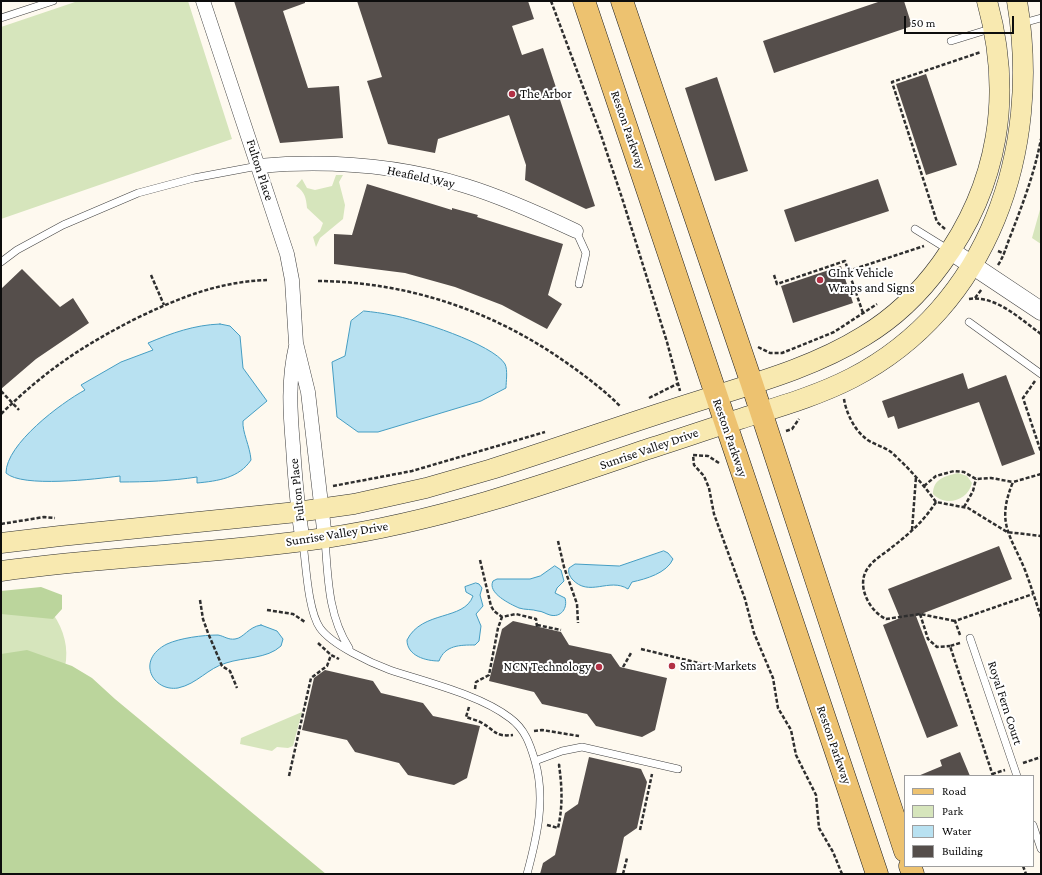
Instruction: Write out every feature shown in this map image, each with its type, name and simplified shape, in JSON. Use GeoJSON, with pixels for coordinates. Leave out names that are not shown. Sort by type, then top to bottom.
{"type":"FeatureCollection","features":[{"type":"Feature","properties":{"kind":"main road","name":"Reston Parkway"},"geometry":{"type":"LineString","coordinates":[[584,1],[877,874]]}},
{"type":"Feature","properties":{"kind":"main road"},"geometry":{"type":"LineString","coordinates":[[622,1],[752,384],[904,848]]}},
{"type":"Feature","properties":{"kind":"main road"},"geometry":{"type":"LineString","coordinates":[[1,544],[74,534],[298,512],[381,499],[452,481],[752,384],[826,356],[876,328],[912,298],[951,251],[965,228],[979,198],[994,151],[1000,108],[1000,81],[988,29],[987,1]]}},
{"type":"Feature","properties":{"kind":"main road","name":"Sunrise Valley Drive"},"geometry":{"type":"LineString","coordinates":[[1,572],[90,560],[148,557],[303,541],[407,522],[482,504],[761,413],[843,382],[879,363],[929,324],[963,287],[976,268],[1003,218],[1015,185],[1025,144],[1029,111],[1032,21],[1017,1]]}},
{"type":"Feature","properties":{"kind":"street","name":"Fulton Place"},"geometry":{"type":"LineString","coordinates":[[203,1],[287,254],[292,280],[296,343],[308,392],[325,538]]}},
{"type":"Feature","properties":{"kind":"street","name":"Heafield Way"},"geometry":{"type":"LineString","coordinates":[[258,166],[301,162],[348,164],[410,173],[466,186],[576,231]]}},
{"type":"Feature","properties":{"kind":"street"},"geometry":{"type":"LineString","coordinates":[[951,251],[1041,312]]}},
{"type":"Feature","properties":{"kind":"street","name":"Fulton Place"},"geometry":{"type":"LineString","coordinates":[[296,343],[290,384],[298,512],[303,541]]}},
{"type":"Feature","properties":{"kind":"lane"},"geometry":{"type":"LineString","coordinates":[[1,18],[53,1]]}},
{"type":"Feature","properties":{"kind":"lane"},"geometry":{"type":"LineString","coordinates":[[951,41],[988,29]]}},
{"type":"Feature","properties":{"kind":"lane"},"geometry":{"type":"LineString","coordinates":[[1,262],[17,250],[63,225],[138,193],[194,178],[258,166]]}},
{"type":"Feature","properties":{"kind":"lane"},"geometry":{"type":"LineString","coordinates":[[915,229],[951,251]]}},
{"type":"Feature","properties":{"kind":"lane"},"geometry":{"type":"LineString","coordinates":[[576,231],[586,253],[579,284]]}},
{"type":"Feature","properties":{"kind":"lane"},"geometry":{"type":"LineString","coordinates":[[969,322],[1041,373]]}},
{"type":"Feature","properties":{"kind":"lane"},"geometry":{"type":"LineString","coordinates":[[325,538],[332,611],[339,631],[350,650]]}},
{"type":"Feature","properties":{"kind":"lane"},"geometry":{"type":"LineString","coordinates":[[303,541],[310,598],[318,624],[330,638],[373,664],[472,698],[501,712],[516,723],[528,739],[535,761],[541,789],[538,823],[527,874]]}},
{"type":"Feature","properties":{"kind":"lane","name":"Royal Fern Court"},"geometry":{"type":"LineString","coordinates":[[970,638],[1017,775]]}},
{"type":"Feature","properties":{"kind":"lane"},"geometry":{"type":"LineString","coordinates":[[535,761],[562,751],[586,748],[678,769]]}},
{"type":"Feature","properties":{"kind":"lane"},"geometry":{"type":"LineString","coordinates":[[1034,828],[1041,849]]}},
{"type":"Feature","properties":{"kind":"path"},"geometry":{"type":"LineString","coordinates":[[551,1],[593,114],[625,207],[676,373],[677,384],[648,398]]}},
{"type":"Feature","properties":{"kind":"path"},"geometry":{"type":"LineString","coordinates":[[948,232],[937,222],[892,82],[984,51],[988,29]]}},
{"type":"Feature","properties":{"kind":"path"},"geometry":{"type":"LineString","coordinates":[[1005,254],[1028,189],[1041,139]]}},
{"type":"Feature","properties":{"kind":"path"},"geometry":{"type":"LineString","coordinates":[[848,271],[923,247],[930,238],[937,222]]}},
{"type":"Feature","properties":{"kind":"path"},"geometry":{"type":"LineString","coordinates":[[755,344],[770,353],[782,353],[834,332],[863,313],[845,261],[777,284],[774,275]]}},
{"type":"Feature","properties":{"kind":"path"},"geometry":{"type":"LineString","coordinates":[[151,275],[164,305]]}},
{"type":"Feature","properties":{"kind":"path"},"geometry":{"type":"LineString","coordinates":[[1,414],[12,402],[49,370],[79,349],[164,305],[210,287],[240,281],[267,280]]}},
{"type":"Feature","properties":{"kind":"path"},"geometry":{"type":"LineString","coordinates":[[318,281],[371,285],[415,292],[464,307],[527,338],[551,352],[597,385],[621,407]]}},
{"type":"Feature","properties":{"kind":"path"},"geometry":{"type":"LineString","coordinates":[[975,298],[985,299],[996,303],[1041,334]]}},
{"type":"Feature","properties":{"kind":"path"},"geometry":{"type":"LineString","coordinates":[[1041,373],[1022,398],[1041,452]]}},
{"type":"Feature","properties":{"kind":"path"},"geometry":{"type":"LineString","coordinates":[[1,391],[19,410]]}},
{"type":"Feature","properties":{"kind":"path"},"geometry":{"type":"LineString","coordinates":[[844,399],[852,420],[863,437],[889,451],[916,477],[936,502],[964,507],[976,512],[1007,532],[1041,536]]}},
{"type":"Feature","properties":{"kind":"path"},"geometry":{"type":"LineString","coordinates":[[614,410],[627,405]]}},
{"type":"Feature","properties":{"kind":"path"},"geometry":{"type":"LineString","coordinates":[[340,485],[412,471],[546,432]]}},
{"type":"Feature","properties":{"kind":"path"},"geometry":{"type":"LineString","coordinates":[[703,455],[693,455],[694,465],[704,476],[710,488],[714,514],[741,585],[754,633],[773,678],[778,708],[791,730],[796,755],[816,795],[819,828],[833,852],[842,874]]}},
{"type":"Feature","properties":{"kind":"path"},"geometry":{"type":"LineString","coordinates":[[924,486],[936,476],[954,471],[964,472],[976,479],[991,478],[1013,482],[1041,474]]}},
{"type":"Feature","properties":{"kind":"path"},"geometry":{"type":"LineString","coordinates":[[912,531],[916,477]]}},
{"type":"Feature","properties":{"kind":"path"},"geometry":{"type":"LineString","coordinates":[[964,507],[974,491],[976,479]]}},
{"type":"Feature","properties":{"kind":"path"},"geometry":{"type":"LineString","coordinates":[[1013,482],[1006,498],[1007,532],[1025,571],[1041,618]]}},
{"type":"Feature","properties":{"kind":"path"},"geometry":{"type":"LineString","coordinates":[[936,502],[927,515],[912,531],[867,568],[864,578],[864,590],[873,610],[886,619],[920,614],[955,621]]}},
{"type":"Feature","properties":{"kind":"path"},"geometry":{"type":"LineString","coordinates":[[558,541],[564,567],[577,604],[578,623]]}},
{"type":"Feature","properties":{"kind":"path"},"geometry":{"type":"LineString","coordinates":[[480,560],[491,606],[494,611],[502,617],[523,615],[536,619],[537,626],[561,630]]}},
{"type":"Feature","properties":{"kind":"path"},"geometry":{"type":"LineString","coordinates":[[200,600],[203,620],[208,633],[222,666],[230,671],[237,688]]}},
{"type":"Feature","properties":{"kind":"path"},"geometry":{"type":"LineString","coordinates":[[267,610],[293,614],[306,623]]}},
{"type":"Feature","properties":{"kind":"path"},"geometry":{"type":"LineString","coordinates":[[920,614],[930,642],[937,647],[950,646]]}},
{"type":"Feature","properties":{"kind":"path"},"geometry":{"type":"LineString","coordinates":[[489,675],[498,628],[502,617]]}},
{"type":"Feature","properties":{"kind":"path"},"geometry":{"type":"LineString","coordinates":[[289,776],[311,678],[327,666],[331,655],[321,647],[315,638]]}},
{"type":"Feature","properties":{"kind":"path"},"geometry":{"type":"LineString","coordinates":[[641,648],[728,670]]}},
{"type":"Feature","properties":{"kind":"path"},"geometry":{"type":"LineString","coordinates":[[623,668],[631,653]]}},
{"type":"Feature","properties":{"kind":"path"},"geometry":{"type":"LineString","coordinates":[[469,707],[466,717],[480,722],[493,733],[502,736]]}},
{"type":"Feature","properties":{"kind":"path"},"geometry":{"type":"LineString","coordinates":[[537,731],[558,733],[564,759],[559,765],[562,806],[558,828],[538,823]]}},
{"type":"Feature","properties":{"kind":"path"},"geometry":{"type":"LineString","coordinates":[[640,830],[653,772]]}},
{"type":"Feature","properties":{"kind":"path"},"geometry":{"type":"LineString","coordinates":[[624,874],[627,858]]}},
{"type":"Feature","properties":{"kind":"green space"},"geometry":{"type":"Polygon","coordinates":[[[78,1],[188,1],[232,139],[1,219],[1,27],[78,1]]]}},
{"type":"Feature","properties":{"kind":"green space"},"geometry":{"type":"Polygon","coordinates":[[[336,175],[343,175],[339,182],[345,205],[343,219],[320,238],[316,247],[313,237],[320,231],[323,223],[307,208],[304,196],[296,186],[302,179],[307,188],[315,190],[332,186],[336,175]]]}},
{"type":"Feature","properties":{"kind":"green space"},"geometry":{"type":"Polygon","coordinates":[[[1041,206],[1041,244],[1032,238],[1041,206]]]}},
{"type":"Feature","properties":{"kind":"green space"},"geometry":{"type":"Polygon","coordinates":[[[958,473],[967,476],[972,483],[966,494],[961,498],[950,501],[938,498],[933,494],[937,482],[944,477],[958,473]]]}},
{"type":"Feature","properties":{"kind":"green space"},"geometry":{"type":"Polygon","coordinates":[[[41,587],[62,595],[62,609],[53,619],[1,614],[1,591],[41,587]]]}},
{"type":"Feature","properties":{"kind":"green space"},"geometry":{"type":"Polygon","coordinates":[[[1,607],[53,614],[65,639],[65,667],[1,673],[1,607]]]}},
{"type":"Feature","properties":{"kind":"green space"},"geometry":{"type":"Polygon","coordinates":[[[27,650],[72,666],[92,678],[115,699],[326,874],[1,874],[1,654],[27,650]]]}},
{"type":"Feature","properties":{"kind":"green space"},"geometry":{"type":"Polygon","coordinates":[[[302,712],[293,746],[288,748],[277,747],[272,751],[240,744],[241,738],[302,712]]]}},
{"type":"Feature","properties":{"kind":"water"},"geometry":{"type":"Polygon","coordinates":[[[364,311],[402,317],[434,327],[486,348],[498,356],[505,364],[507,373],[506,388],[481,401],[378,432],[358,432],[337,417],[332,362],[345,356],[351,321],[364,311]]]}},
{"type":"Feature","properties":{"kind":"water"},"geometry":{"type":"Polygon","coordinates":[[[220,324],[230,326],[240,336],[243,368],[267,401],[243,421],[251,460],[240,471],[220,480],[197,483],[197,477],[158,481],[120,482],[120,476],[78,480],[43,481],[15,478],[6,473],[8,462],[25,437],[49,414],[85,390],[81,385],[121,362],[153,350],[148,343],[183,330],[220,324]]]}},
{"type":"Feature","properties":{"kind":"water"},"geometry":{"type":"Polygon","coordinates":[[[664,551],[673,559],[670,564],[656,575],[632,582],[628,589],[614,585],[585,587],[572,579],[569,574],[569,568],[575,564],[619,566],[664,551]]]}},
{"type":"Feature","properties":{"kind":"water"},"geometry":{"type":"Polygon","coordinates":[[[555,566],[561,570],[564,581],[557,588],[555,593],[565,598],[566,602],[563,611],[560,614],[554,616],[540,611],[519,608],[500,598],[493,590],[493,581],[497,579],[530,579],[540,576],[555,566]]]}},
{"type":"Feature","properties":{"kind":"water"},"geometry":{"type":"Polygon","coordinates":[[[476,583],[482,588],[480,595],[483,606],[476,614],[481,626],[479,641],[475,645],[464,645],[449,649],[439,661],[423,659],[414,654],[410,650],[407,640],[414,631],[422,624],[432,619],[452,613],[468,604],[473,596],[466,592],[465,587],[476,583]]]}},
{"type":"Feature","properties":{"kind":"water"},"geometry":{"type":"Polygon","coordinates":[[[261,625],[277,631],[283,639],[281,646],[262,656],[220,665],[191,683],[178,688],[169,688],[161,685],[151,674],[150,666],[152,658],[157,651],[167,644],[185,639],[218,635],[235,639],[261,625]]]}},
{"type":"Feature","properties":{"kind":"building"},"geometry":{"type":"Polygon","coordinates":[[[234,1],[305,1],[305,3],[283,11],[308,88],[339,86],[343,138],[280,143],[234,1]]]}},
{"type":"Feature","properties":{"kind":"building","name":"The Arbor"},"geometry":{"type":"Polygon","coordinates":[[[357,1],[528,1],[534,19],[512,26],[522,55],[543,48],[595,206],[586,209],[525,180],[526,165],[509,115],[438,139],[435,153],[388,144],[367,81],[382,77],[357,1]]]}},
{"type":"Feature","properties":{"kind":"building"},"geometry":{"type":"Polygon","coordinates":[[[881,1],[904,1],[912,26],[774,73],[763,41],[881,1]]]}},
{"type":"Feature","properties":{"kind":"building"},"geometry":{"type":"Polygon","coordinates":[[[926,74],[957,165],[926,175],[896,84],[926,74]]]}},
{"type":"Feature","properties":{"kind":"building"},"geometry":{"type":"Polygon","coordinates":[[[717,77],[748,171],[715,181],[685,88],[717,77]]]}},
{"type":"Feature","properties":{"kind":"building"},"geometry":{"type":"Polygon","coordinates":[[[878,179],[889,211],[795,242],[784,210],[878,179]]]}},
{"type":"Feature","properties":{"kind":"building"},"geometry":{"type":"Polygon","coordinates":[[[367,184],[452,210],[452,208],[478,215],[477,217],[563,244],[548,295],[562,304],[547,329],[502,305],[455,287],[405,273],[334,264],[334,234],[352,235],[367,184]]]}},
{"type":"Feature","properties":{"kind":"building"},"geometry":{"type":"Polygon","coordinates":[[[841,266],[853,303],[793,323],[781,286],[841,266]]]}},
{"type":"Feature","properties":{"kind":"building"},"geometry":{"type":"Polygon","coordinates":[[[22,269],[60,307],[73,298],[89,323],[36,359],[1,389],[1,289],[22,269]]]}},
{"type":"Feature","properties":{"kind":"building"},"geometry":{"type":"Polygon","coordinates":[[[963,373],[968,389],[1006,375],[1035,454],[1002,466],[979,402],[898,429],[894,416],[888,418],[882,401],[963,373]]]}},
{"type":"Feature","properties":{"kind":"building"},"geometry":{"type":"Polygon","coordinates":[[[999,546],[1012,579],[916,616],[958,726],[927,738],[883,625],[900,618],[888,589],[999,546]]]}},
{"type":"Feature","properties":{"kind":"building"},"geometry":{"type":"Polygon","coordinates":[[[513,621],[561,632],[569,645],[611,654],[620,667],[667,678],[655,730],[642,737],[596,726],[587,714],[542,704],[534,692],[489,681],[502,629],[513,621]]]}},
{"type":"Feature","properties":{"kind":"building"},"geometry":{"type":"Polygon","coordinates":[[[325,670],[373,681],[381,693],[423,703],[433,716],[480,726],[467,778],[454,785],[408,775],[399,763],[355,752],[347,740],[302,730],[314,678],[325,670]]]}},
{"type":"Feature","properties":{"kind":"building"},"geometry":{"type":"Polygon","coordinates":[[[960,752],[970,775],[920,775],[942,766],[940,760],[960,752]]]}},
{"type":"Feature","properties":{"kind":"building"},"geometry":{"type":"Polygon","coordinates":[[[589,757],[641,769],[647,782],[637,828],[624,837],[616,874],[540,874],[543,863],[555,855],[565,813],[578,804],[589,757]]]}},
{"type":"Feature","properties":{"kind":"place","name":"The Arbor"},"geometry":{"type":"Point","coordinates":[512,94]}},
{"type":"Feature","properties":{"kind":"place","name":"GInk Vehicle Wraps and Signs"},"geometry":{"type":"Point","coordinates":[820,280]}},
{"type":"Feature","properties":{"kind":"place","name":"Smart Markets"},"geometry":{"type":"Point","coordinates":[672,666]}},
{"type":"Feature","properties":{"kind":"place","name":"NCN Technology"},"geometry":{"type":"Point","coordinates":[599,667]}}]}
